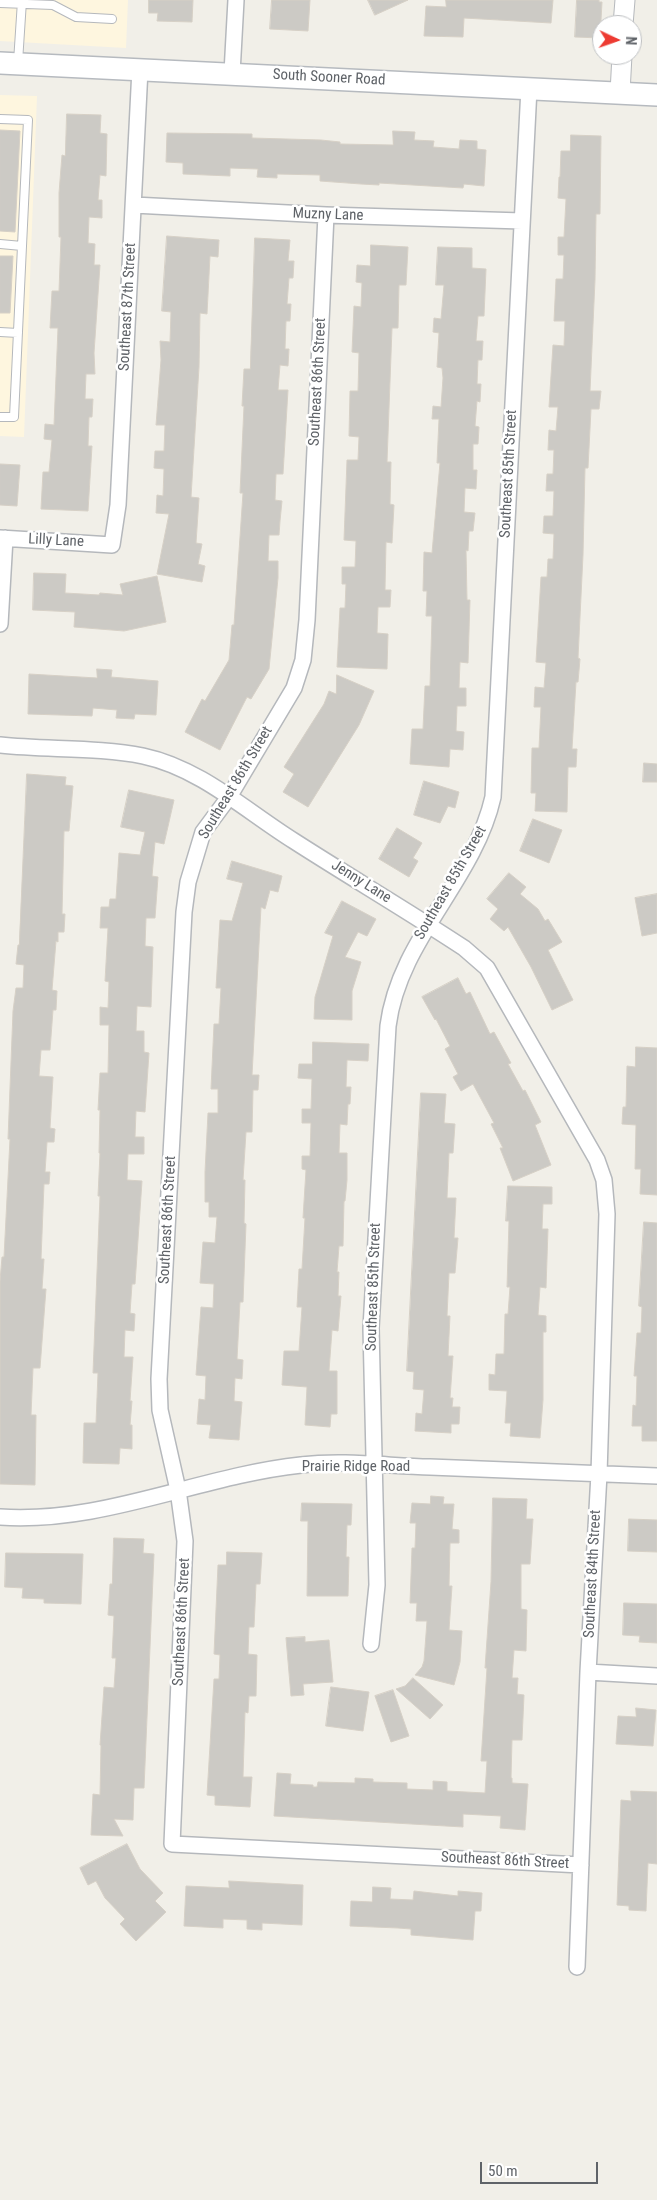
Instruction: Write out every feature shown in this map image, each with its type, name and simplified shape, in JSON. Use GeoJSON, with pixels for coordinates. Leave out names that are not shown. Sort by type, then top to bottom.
{"type":"FeatureCollection","features":[{"type":"Feature","properties":{"kind":"main road","name":"South Sooner Road"},"geometry":{"type":"LineString","coordinates":[[9,63],[657,95]]}},
{"type":"Feature","properties":{"kind":"street"},"geometry":{"type":"LineString","coordinates":[[232,73],[236,0]]}},
{"type":"Feature","properties":{"kind":"street"},"geometry":{"type":"LineString","coordinates":[[624,15],[625,0]]}},
{"type":"Feature","properties":{"kind":"street"},"geometry":{"type":"LineString","coordinates":[[620,93],[621,65]]}},
{"type":"Feature","properties":{"kind":"street","name":"Southeast 87th Street"},"geometry":{"type":"LineString","coordinates":[[112,545],[118,505],[140,69]]}},
{"type":"Feature","properties":{"kind":"street","name":"Southeast 85th Street"},"geometry":{"type":"LineString","coordinates":[[371,1644],[377,1584],[371,1328],[390,1005],[408,957],[480,840],[489,816],[493,797],[529,88]]}},
{"type":"Feature","properties":{"kind":"street","name":"Muzny Lane"},"geometry":{"type":"LineString","coordinates":[[134,205],[326,215],[522,221]]}},
{"type":"Feature","properties":{"kind":"street","name":"Southeast 86th Street"},"geometry":{"type":"LineString","coordinates":[[326,215],[307,620],[303,660],[294,688],[229,797],[203,832],[188,882],[184,912],[159,1379],[160,1410],[178,1490],[185,1549],[172,1844],[581,1865]]}},
{"type":"Feature","properties":{"kind":"street"},"geometry":{"type":"LineString","coordinates":[[0,624],[2,538]]}},
{"type":"Feature","properties":{"kind":"street","name":"Lilly Lane"},"geometry":{"type":"LineString","coordinates":[[2,538],[112,545]]}},
{"type":"Feature","properties":{"kind":"street","name":"Jenny Lane"},"geometry":{"type":"LineString","coordinates":[[0,745],[143,756],[165,763],[203,780],[293,841],[464,948],[487,968],[585,1138],[604,1180]]}},
{"type":"Feature","properties":{"kind":"street","name":"Southeast 84th Street"},"geometry":{"type":"LineString","coordinates":[[576,1967],[588,1672],[599,1474],[607,1214],[604,1180]]}},
{"type":"Feature","properties":{"kind":"street","name":"Prairie Ridge Road"},"geometry":{"type":"LineString","coordinates":[[0,1517],[69,1516],[94,1512],[178,1490],[302,1465],[375,1465],[657,1476]]}},
{"type":"Feature","properties":{"kind":"street"},"geometry":{"type":"LineString","coordinates":[[588,1672],[657,1676]]}},
{"type":"Feature","properties":{"kind":"lane"},"geometry":{"type":"LineString","coordinates":[[9,63],[22,2]]}},
{"type":"Feature","properties":{"kind":"lane"},"geometry":{"type":"LineString","coordinates":[[0,3],[53,4],[76,17],[112,19]]}},
{"type":"Feature","properties":{"kind":"lane"},"geometry":{"type":"LineString","coordinates":[[0,119],[28,120],[14,417],[0,417]]}},
{"type":"Feature","properties":{"kind":"lane"},"geometry":{"type":"LineString","coordinates":[[0,244],[22,246]]}},
{"type":"Feature","properties":{"kind":"lane"},"geometry":{"type":"LineString","coordinates":[[0,332],[18,333]]}},
{"type":"Feature","properties":{"kind":"shaded area"},"geometry":{"type":"Polygon","coordinates":[[[0,0],[128,0],[126,48],[0,41],[0,0]]]}},
{"type":"Feature","properties":{"kind":"shaded area"},"geometry":{"type":"Polygon","coordinates":[[[0,95],[37,96],[24,437],[0,436],[0,95]]]}},
{"type":"Feature","properties":{"kind":"building"},"geometry":{"type":"Polygon","coordinates":[[[149,0],[193,0],[192,22],[157,21],[158,13],[149,13],[149,0]]]}},
{"type":"Feature","properties":{"kind":"building"},"geometry":{"type":"Polygon","coordinates":[[[272,0],[310,0],[308,31],[270,29],[272,0]]]}},
{"type":"Feature","properties":{"kind":"building"},"geometry":{"type":"Polygon","coordinates":[[[368,0],[408,0],[375,15],[368,0]]]}},
{"type":"Feature","properties":{"kind":"building"},"geometry":{"type":"Polygon","coordinates":[[[446,0],[553,0],[551,23],[464,18],[463,37],[424,36],[426,6],[446,7],[446,0]]]}},
{"type":"Feature","properties":{"kind":"building"},"geometry":{"type":"Polygon","coordinates":[[[577,0],[599,0],[599,2],[602,2],[601,15],[592,15],[592,38],[575,37],[577,0]]]}},
{"type":"Feature","properties":{"kind":"building"},"geometry":{"type":"Polygon","coordinates":[[[67,114],[101,115],[100,133],[107,134],[106,176],[100,175],[98,200],[102,200],[102,218],[89,217],[88,243],[95,244],[94,265],[100,265],[94,353],[95,374],[86,374],[85,399],[93,399],[92,417],[89,417],[88,446],[92,446],[88,511],[41,509],[43,472],[49,472],[52,440],[44,439],[45,424],[54,425],[58,328],[50,328],[52,291],[59,291],[61,237],[59,237],[59,193],[62,155],[65,156],[67,114]]]}},
{"type":"Feature","properties":{"kind":"building"},"geometry":{"type":"Polygon","coordinates":[[[0,130],[20,131],[15,232],[0,231],[0,130]]]}},
{"type":"Feature","properties":{"kind":"building"},"geometry":{"type":"Polygon","coordinates":[[[393,131],[415,132],[414,140],[434,141],[433,147],[459,149],[460,140],[477,141],[477,149],[486,150],[484,186],[464,184],[463,188],[379,183],[379,185],[361,184],[320,181],[320,175],[277,174],[277,178],[257,177],[258,169],[230,168],[230,176],[183,174],[183,163],[166,162],[167,133],[252,134],[252,138],[321,140],[340,142],[340,144],[393,145],[393,131]]]}},
{"type":"Feature","properties":{"kind":"building"},"geometry":{"type":"Polygon","coordinates":[[[571,135],[601,136],[600,214],[596,214],[590,391],[601,391],[599,409],[591,409],[588,468],[585,468],[578,658],[580,659],[578,682],[576,682],[572,749],[577,749],[576,767],[568,767],[567,812],[535,811],[536,793],[531,793],[532,748],[539,748],[541,707],[534,707],[535,687],[544,688],[546,663],[536,662],[541,577],[547,577],[548,559],[553,559],[554,534],[543,533],[544,516],[553,516],[554,491],[546,491],[547,474],[553,474],[554,450],[548,450],[549,430],[556,431],[558,407],[549,407],[553,345],[564,346],[565,321],[554,321],[556,279],[563,279],[564,255],[558,255],[558,237],[564,237],[566,199],[558,198],[559,177],[561,151],[570,151],[571,135]]]}},
{"type":"Feature","properties":{"kind":"building"},"geometry":{"type":"Polygon","coordinates":[[[167,236],[219,240],[218,257],[210,256],[207,314],[200,313],[199,367],[191,497],[199,498],[196,543],[202,544],[198,564],[205,566],[202,582],[157,574],[169,514],[156,513],[157,495],[163,496],[164,469],[154,468],[155,451],[164,451],[165,425],[156,425],[161,360],[160,341],[170,342],[171,312],[162,311],[167,236]]]}},
{"type":"Feature","properties":{"kind":"building"},"geometry":{"type":"Polygon","coordinates":[[[255,238],[290,240],[288,261],[294,261],[293,278],[289,278],[287,304],[291,304],[290,321],[286,321],[285,349],[289,349],[288,366],[280,365],[278,390],[288,390],[283,474],[276,474],[275,500],[282,501],[279,535],[269,535],[268,561],[278,561],[278,578],[269,669],[251,699],[247,697],[220,750],[185,732],[202,699],[205,701],[229,660],[232,625],[234,625],[243,493],[240,493],[244,369],[250,369],[255,238]]]}},
{"type":"Feature","properties":{"kind":"building"},"geometry":{"type":"Polygon","coordinates":[[[371,245],[408,247],[406,285],[399,285],[398,328],[392,328],[387,462],[391,462],[390,504],[394,505],[392,543],[386,542],[385,590],[391,590],[390,607],[378,607],[377,633],[388,634],[387,669],[337,667],[340,608],[345,608],[346,584],[342,584],[342,567],[355,567],[356,541],[344,540],[347,460],[358,460],[359,437],[349,436],[350,391],[358,391],[359,353],[352,352],[354,306],[361,307],[362,283],[356,282],[357,265],[370,266],[371,245]]]}},
{"type":"Feature","properties":{"kind":"building"},"geometry":{"type":"Polygon","coordinates":[[[438,247],[472,248],[472,268],[486,269],[484,316],[478,316],[476,341],[483,341],[482,360],[478,360],[477,384],[481,384],[480,402],[477,401],[475,426],[479,427],[478,444],[473,444],[473,470],[477,470],[476,489],[465,488],[464,512],[475,513],[473,531],[469,531],[468,551],[466,550],[467,600],[470,600],[468,663],[460,662],[459,688],[466,688],[466,706],[457,706],[456,731],[464,732],[463,750],[450,749],[449,767],[410,764],[412,729],[423,729],[425,686],[430,686],[432,616],[426,616],[427,591],[423,591],[424,552],[432,553],[440,463],[437,463],[439,419],[432,419],[433,406],[441,407],[443,378],[442,368],[437,367],[439,333],[433,332],[434,318],[441,319],[444,285],[436,285],[438,247]]]}},
{"type":"Feature","properties":{"kind":"building"},"geometry":{"type":"Polygon","coordinates":[[[0,256],[13,256],[10,313],[0,313],[0,256]]]}},
{"type":"Feature","properties":{"kind":"building"},"geometry":{"type":"Polygon","coordinates":[[[0,464],[20,465],[17,506],[0,505],[0,464]]]}},
{"type":"Feature","properties":{"kind":"building"},"geometry":{"type":"Polygon","coordinates":[[[34,573],[66,574],[65,593],[99,595],[100,593],[123,595],[120,584],[157,576],[166,622],[124,631],[74,627],[75,612],[33,610],[34,573]]]}},
{"type":"Feature","properties":{"kind":"building"},"geometry":{"type":"Polygon","coordinates":[[[97,669],[112,670],[111,677],[158,681],[156,715],[135,714],[134,719],[116,718],[117,710],[93,708],[92,716],[28,714],[29,674],[97,678],[97,669]]]}},
{"type":"Feature","properties":{"kind":"building"},"geometry":{"type":"Polygon","coordinates":[[[337,675],[374,691],[359,725],[308,807],[283,792],[294,774],[284,767],[324,704],[329,691],[336,694],[337,675]]]}},
{"type":"Feature","properties":{"kind":"building"},"geometry":{"type":"Polygon","coordinates":[[[644,763],[657,764],[657,782],[643,782],[644,763]]]}},
{"type":"Feature","properties":{"kind":"building"},"geometry":{"type":"Polygon","coordinates":[[[27,774],[66,777],[65,785],[73,786],[69,831],[64,831],[62,914],[65,914],[64,932],[58,932],[58,942],[56,941],[52,990],[57,991],[56,1010],[53,1010],[50,1050],[41,1050],[39,1076],[53,1077],[50,1128],[55,1129],[54,1142],[47,1142],[45,1172],[50,1172],[49,1184],[44,1184],[41,1259],[44,1259],[42,1289],[46,1289],[40,1368],[33,1368],[31,1415],[36,1415],[35,1485],[0,1484],[0,1281],[2,1257],[4,1257],[10,1139],[8,1139],[13,1011],[16,988],[23,988],[24,965],[16,964],[19,945],[27,774]]]}},
{"type":"Feature","properties":{"kind":"building"},"geometry":{"type":"Polygon","coordinates":[[[424,781],[459,792],[455,808],[448,806],[440,823],[414,815],[424,781]]]}},
{"type":"Feature","properties":{"kind":"building"},"geometry":{"type":"Polygon","coordinates":[[[129,790],[174,800],[164,844],[155,842],[152,876],[158,877],[155,918],[146,918],[145,946],[153,947],[151,1007],[137,1006],[136,1031],[144,1031],[144,1052],[149,1053],[145,1112],[136,1111],[135,1137],[144,1137],[144,1154],[128,1154],[127,1180],[142,1181],[135,1284],[132,1284],[130,1313],[135,1314],[134,1331],[125,1330],[124,1357],[133,1357],[130,1401],[132,1401],[130,1425],[132,1425],[132,1449],[120,1448],[119,1464],[83,1463],[84,1423],[96,1423],[98,1373],[93,1373],[100,1196],[98,1196],[100,1110],[98,1110],[100,1073],[108,1073],[109,1025],[100,1025],[100,1007],[108,1008],[109,982],[105,981],[108,928],[100,928],[101,907],[109,907],[110,899],[116,899],[119,853],[140,855],[145,832],[121,827],[129,790]]]}},
{"type":"Feature","properties":{"kind":"building"},"geometry":{"type":"Polygon","coordinates":[[[533,819],[562,830],[549,863],[520,851],[533,819]]]}},
{"type":"Feature","properties":{"kind":"building"},"geometry":{"type":"Polygon","coordinates":[[[397,828],[422,843],[413,858],[418,861],[409,877],[379,859],[397,828]]]}},
{"type":"Feature","properties":{"kind":"building"},"geometry":{"type":"Polygon","coordinates":[[[232,861],[282,876],[278,892],[270,890],[265,909],[261,907],[252,1075],[259,1075],[258,1090],[253,1090],[252,1132],[246,1132],[243,1180],[245,1180],[244,1223],[246,1224],[243,1302],[240,1302],[237,1359],[243,1360],[242,1379],[235,1378],[234,1401],[242,1402],[239,1440],[209,1438],[211,1425],[197,1424],[199,1399],[205,1400],[206,1376],[196,1375],[201,1307],[213,1308],[214,1284],[200,1283],[203,1242],[215,1243],[217,1217],[209,1217],[209,1202],[205,1202],[205,1172],[208,1113],[218,1113],[218,1089],[211,1089],[214,1024],[219,1024],[221,988],[216,988],[220,920],[232,921],[243,883],[227,879],[232,861]]]}},
{"type":"Feature","properties":{"kind":"building"},"geometry":{"type":"Polygon","coordinates":[[[509,873],[526,887],[520,894],[538,909],[545,921],[548,919],[562,942],[548,950],[573,1000],[552,1010],[531,967],[508,927],[504,931],[490,919],[498,909],[487,899],[509,873]]]}},
{"type":"Feature","properties":{"kind":"building"},"geometry":{"type":"Polygon","coordinates":[[[657,894],[657,933],[642,936],[635,898],[657,894]]]}},
{"type":"Feature","properties":{"kind":"building"},"geometry":{"type":"Polygon","coordinates":[[[342,901],[376,919],[367,936],[358,932],[345,957],[361,962],[352,991],[352,1020],[314,1019],[315,997],[333,936],[325,933],[342,901]]]}},
{"type":"Feature","properties":{"kind":"building"},"geometry":{"type":"Polygon","coordinates":[[[458,978],[466,994],[470,992],[490,1034],[494,1032],[511,1063],[508,1064],[523,1091],[525,1090],[541,1122],[535,1125],[551,1165],[513,1181],[500,1148],[503,1148],[491,1124],[494,1123],[473,1084],[461,1091],[453,1077],[458,1074],[445,1049],[450,1046],[422,997],[458,978]]]}},
{"type":"Feature","properties":{"kind":"building"},"geometry":{"type":"Polygon","coordinates":[[[313,1042],[369,1044],[368,1061],[347,1060],[346,1087],[351,1087],[350,1104],[348,1104],[347,1125],[340,1124],[339,1153],[347,1153],[347,1180],[344,1201],[343,1246],[339,1246],[337,1272],[339,1272],[338,1296],[341,1296],[338,1331],[332,1330],[329,1371],[337,1371],[337,1414],[331,1414],[330,1427],[305,1425],[307,1387],[282,1385],[284,1351],[299,1351],[302,1307],[297,1307],[299,1269],[302,1269],[306,1170],[302,1169],[302,1156],[310,1156],[311,1123],[302,1123],[302,1109],[311,1109],[312,1079],[298,1078],[299,1064],[312,1064],[313,1042]]]}},
{"type":"Feature","properties":{"kind":"building"},"geometry":{"type":"Polygon","coordinates":[[[636,1047],[657,1048],[657,1195],[640,1194],[641,1169],[635,1169],[636,1125],[622,1124],[623,1107],[626,1107],[627,1066],[635,1067],[636,1047]]]}},
{"type":"Feature","properties":{"kind":"building"},"geometry":{"type":"Polygon","coordinates":[[[421,1093],[446,1094],[444,1123],[455,1124],[453,1153],[449,1153],[447,1198],[456,1198],[454,1238],[458,1238],[455,1273],[449,1273],[447,1316],[450,1316],[448,1356],[453,1356],[450,1398],[453,1398],[452,1407],[460,1407],[459,1424],[451,1424],[451,1433],[415,1431],[416,1413],[422,1414],[424,1390],[413,1389],[414,1372],[407,1371],[421,1093]]]}},
{"type":"Feature","properties":{"kind":"building"},"geometry":{"type":"Polygon","coordinates":[[[508,1186],[552,1187],[552,1204],[543,1204],[542,1229],[548,1229],[546,1288],[540,1287],[538,1315],[546,1316],[546,1332],[543,1332],[543,1400],[540,1438],[510,1436],[511,1423],[505,1423],[507,1391],[489,1390],[489,1374],[495,1375],[496,1354],[504,1354],[505,1314],[508,1314],[510,1287],[507,1287],[509,1221],[506,1221],[508,1186]]]}},
{"type":"Feature","properties":{"kind":"building"},"geometry":{"type":"Polygon","coordinates":[[[644,1222],[657,1223],[657,1441],[642,1441],[642,1426],[632,1426],[633,1405],[636,1406],[637,1376],[634,1376],[637,1333],[641,1333],[642,1307],[639,1306],[644,1222]]]}},
{"type":"Feature","properties":{"kind":"building"},"geometry":{"type":"Polygon","coordinates":[[[431,1496],[444,1497],[443,1504],[454,1504],[452,1529],[459,1530],[459,1543],[450,1543],[449,1586],[452,1586],[449,1630],[462,1631],[460,1662],[454,1685],[415,1675],[422,1667],[424,1661],[427,1621],[416,1621],[417,1603],[410,1603],[412,1548],[415,1548],[416,1523],[410,1523],[412,1503],[430,1504],[431,1496]]]}},
{"type":"Feature","properties":{"kind":"building"},"geometry":{"type":"Polygon","coordinates":[[[493,1498],[527,1499],[526,1519],[533,1519],[530,1564],[521,1564],[521,1609],[527,1610],[526,1651],[514,1650],[512,1678],[518,1678],[517,1694],[524,1695],[522,1740],[512,1740],[511,1778],[512,1783],[528,1784],[525,1830],[500,1828],[501,1816],[463,1814],[463,1827],[274,1816],[277,1773],[291,1774],[290,1784],[313,1785],[313,1787],[317,1787],[318,1782],[355,1783],[355,1778],[373,1779],[373,1782],[407,1783],[407,1789],[433,1790],[433,1781],[447,1782],[447,1791],[485,1793],[487,1761],[481,1761],[491,1582],[493,1498]]]}},
{"type":"Feature","properties":{"kind":"building"},"geometry":{"type":"Polygon","coordinates":[[[302,1503],[352,1504],[351,1525],[347,1525],[346,1557],[349,1557],[348,1596],[307,1596],[308,1521],[301,1521],[302,1503]]]}},
{"type":"Feature","properties":{"kind":"building"},"geometry":{"type":"Polygon","coordinates":[[[629,1519],[657,1520],[657,1552],[628,1551],[629,1519]]]}},
{"type":"Feature","properties":{"kind":"building"},"geometry":{"type":"Polygon","coordinates":[[[114,1538],[144,1539],[143,1553],[154,1554],[144,1788],[134,1788],[133,1820],[114,1819],[123,1836],[91,1835],[93,1794],[100,1795],[100,1745],[104,1687],[114,1688],[116,1658],[112,1658],[114,1616],[108,1615],[110,1584],[112,1584],[114,1538]]]}},
{"type":"Feature","properties":{"kind":"building"},"geometry":{"type":"Polygon","coordinates":[[[227,1552],[262,1553],[260,1584],[256,1584],[254,1627],[249,1627],[248,1654],[257,1655],[256,1696],[249,1696],[248,1713],[245,1712],[243,1777],[252,1777],[250,1807],[215,1805],[215,1796],[207,1795],[214,1679],[219,1679],[220,1655],[214,1654],[218,1565],[226,1565],[227,1552]]]}},
{"type":"Feature","properties":{"kind":"building"},"geometry":{"type":"Polygon","coordinates":[[[6,1553],[83,1554],[81,1604],[44,1603],[44,1599],[22,1598],[23,1588],[5,1587],[6,1553]]]}},
{"type":"Feature","properties":{"kind":"building"},"geometry":{"type":"Polygon","coordinates":[[[624,1603],[657,1604],[657,1643],[639,1642],[640,1636],[623,1635],[624,1603]]]}},
{"type":"Feature","properties":{"kind":"building"},"geometry":{"type":"Polygon","coordinates":[[[305,1637],[305,1642],[329,1640],[333,1682],[303,1684],[304,1695],[291,1696],[286,1638],[305,1637]]]}},
{"type":"Feature","properties":{"kind":"building"},"geometry":{"type":"Polygon","coordinates":[[[413,1678],[443,1705],[430,1719],[396,1689],[405,1686],[413,1678]]]}},
{"type":"Feature","properties":{"kind":"building"},"geometry":{"type":"Polygon","coordinates":[[[331,1687],[369,1692],[363,1731],[326,1726],[331,1687]]]}},
{"type":"Feature","properties":{"kind":"building"},"geometry":{"type":"Polygon","coordinates":[[[393,1690],[409,1736],[391,1742],[375,1696],[393,1690]]]}},
{"type":"Feature","properties":{"kind":"building"},"geometry":{"type":"Polygon","coordinates":[[[636,1708],[656,1710],[653,1746],[616,1744],[618,1716],[636,1717],[636,1708]]]}},
{"type":"Feature","properties":{"kind":"building"},"geometry":{"type":"Polygon","coordinates":[[[631,1791],[657,1792],[657,1864],[648,1863],[646,1911],[629,1910],[629,1906],[617,1905],[621,1800],[631,1801],[631,1791]]]}},
{"type":"Feature","properties":{"kind":"building"},"geometry":{"type":"Polygon","coordinates":[[[127,1844],[140,1869],[163,1893],[155,1901],[166,1912],[136,1941],[120,1924],[125,1919],[105,1898],[96,1881],[88,1885],[80,1868],[127,1844]]]}},
{"type":"Feature","properties":{"kind":"building"},"geometry":{"type":"Polygon","coordinates":[[[229,1881],[303,1885],[302,1925],[262,1923],[262,1930],[247,1929],[247,1920],[223,1919],[223,1928],[184,1926],[186,1886],[229,1888],[229,1881]]]}},
{"type":"Feature","properties":{"kind":"building"},"geometry":{"type":"Polygon","coordinates":[[[373,1887],[391,1888],[390,1899],[413,1900],[414,1891],[458,1896],[458,1891],[482,1893],[481,1911],[475,1911],[473,1940],[411,1935],[411,1929],[350,1926],[351,1901],[372,1902],[373,1887]]]}}]}
